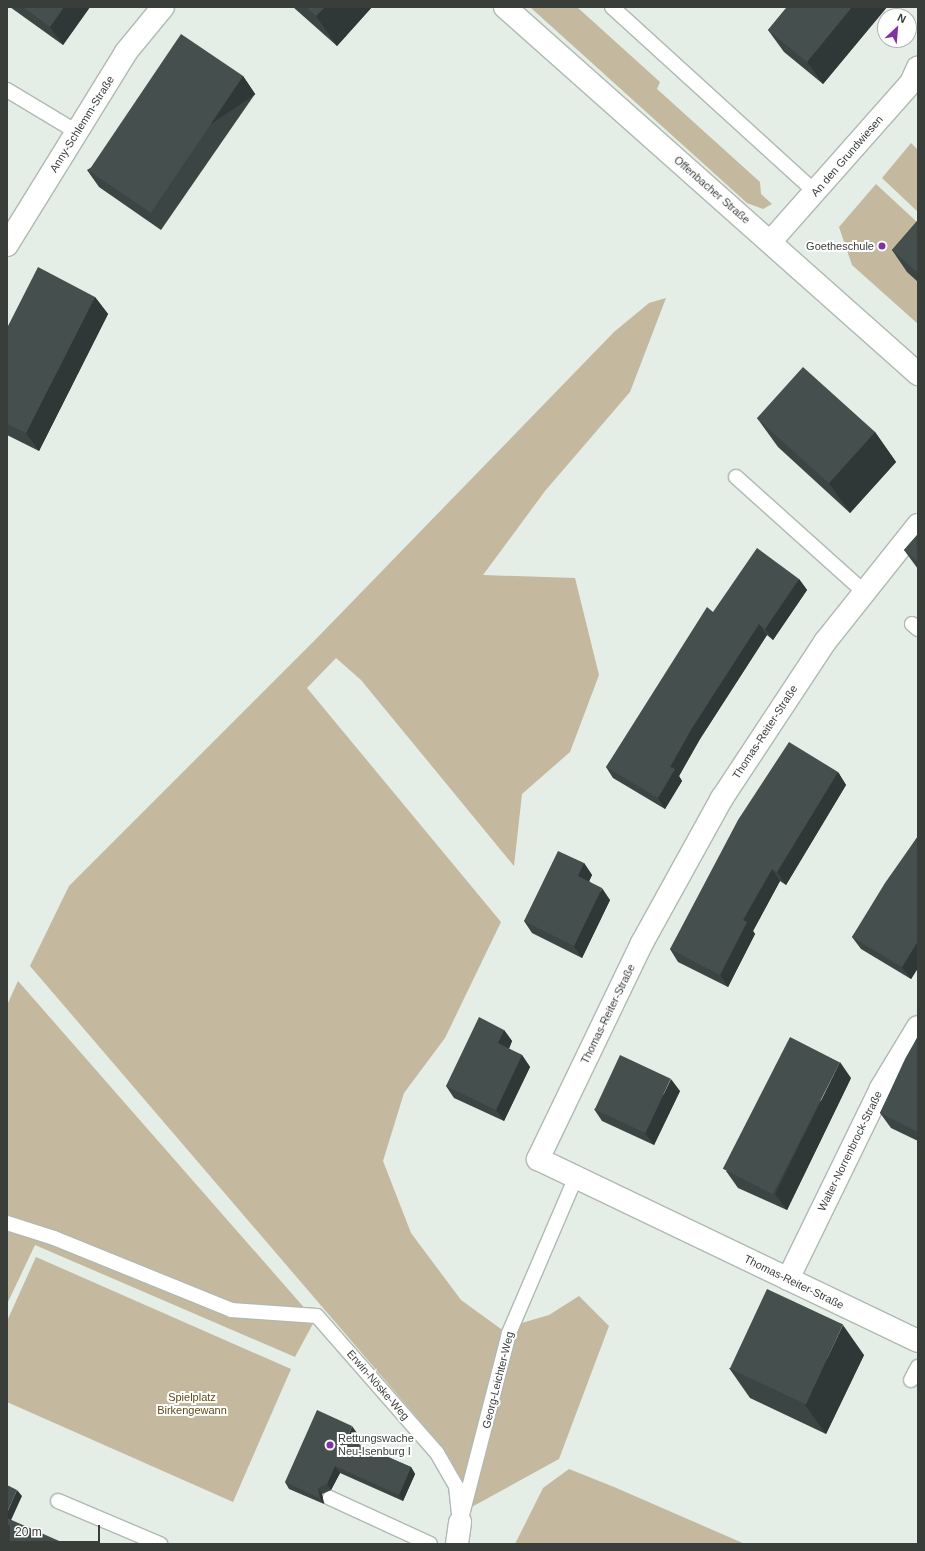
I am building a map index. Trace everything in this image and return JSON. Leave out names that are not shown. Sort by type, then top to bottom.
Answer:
[{"type":"street","name":"Anny-Schlemm-Straße","points":[[7,245],[126,52],[163,7]]},
{"type":"street","name":"Offenbacher Straße","points":[[506,7],[771,241],[918,374]]},
{"type":"street","name":"An den Grundwiesen","points":[[771,241],[910,83],[918,66]]},
{"type":"street","name":"Thomas-Reiter-Straße","points":[[918,525],[820,649],[722,798],[642,943],[538,1159],[918,1341]]},
{"type":"street","name":"Walter-Norrenbrock-Straße","points":[[788,1279],[881,1088],[918,1027]]},
{"type":"street","points":[[457,1544],[460,1522]]},
{"type":"lane","points":[[612,7],[815,192]]},
{"type":"lane","points":[[7,90],[77,132]]},
{"type":"lane","points":[[736,477],[864,592]]},
{"type":"lane","name":"Georg-Leichter-Weg","points":[[460,1522],[509,1333],[576,1177]]},
{"type":"lane","name":"Erwin-Nöske-Weg","points":[[7,1223],[54,1238],[231,1310],[317,1316],[437,1452],[456,1486],[460,1522]]},
{"type":"lane","points":[[911,1380],[918,1367]]},
{"type":"lane","points":[[330,1498],[430,1544]]},
{"type":"lane","points":[[58,1501],[160,1544]]},
{"type":"green space","points":[[530,7],[577,7],[660,82],[657,89],[760,182],[761,194],[772,204],[763,209],[747,203]]},
{"type":"green space","points":[[911,143],[918,150],[918,212],[882,178]]},
{"type":"green space","name":"Goetheschule","points":[[876,184],[918,223],[918,324],[852,265],[839,227]]},
{"type":"green space","points":[[666,298],[630,392],[545,491],[483,575],[575,578],[599,675],[570,752],[522,794],[514,866],[361,680],[336,658],[307,688],[501,922],[445,1038],[404,1093],[383,1161],[411,1233],[461,1300],[501,1329],[549,1315],[579,1296],[609,1326],[559,1459],[468,1509],[463,1482],[444,1449],[30,966],[69,886],[317,638],[614,332],[649,303]]},
{"type":"green space","points":[[18,981],[315,1320],[295,1357],[35,1245],[7,1304],[7,1005]]},
{"type":"green space","name":"Spielplatz Birkengewann","points":[[36,1257],[291,1369],[233,1502],[7,1402],[7,1321]]},
{"type":"green space","points":[[569,1469],[745,1544],[515,1544],[543,1488]]},
{"type":"building","points":[[23,7],[64,7],[50,27]]},
{"type":"building","points":[[306,7],[325,7],[316,16]]},
{"type":"building","points":[[787,7],[852,7],[807,62],[768,30]]},
{"type":"building","points":[[181,34],[243,76],[151,213],[89,171]]},
{"type":"building","points":[[918,220],[918,273],[892,250]]},
{"type":"building","points":[[38,267],[95,297],[26,433],[7,424],[7,328]]},
{"type":"building","points":[[803,367],[875,432],[829,483],[757,418]]},
{"type":"building","points":[[918,534],[918,562],[904,550]]},
{"type":"building","points":[[757,548],[799,579],[765,629],[759,624],[692,728],[670,767],[675,769],[658,798],[606,767],[707,607],[713,612]]},
{"type":"building","points":[[789,742],[838,772],[777,872],[772,869],[743,920],[747,922],[720,975],[670,949],[738,820]]},
{"type":"building","points":[[918,836],[918,941],[902,967],[852,937],[885,883]]},
{"type":"building","points":[[558,851],[584,863],[578,876],[602,888],[574,946],[524,921]]},
{"type":"building","points":[[479,1017],[504,1030],[498,1043],[522,1055],[496,1110],[446,1086]]},
{"type":"building","points":[[918,1036],[918,1132],[880,1113],[905,1059]]},
{"type":"building","points":[[790,1037],[840,1062],[773,1194],[723,1169]]},
{"type":"building","points":[[620,1055],[671,1079],[645,1133],[595,1109]]},
{"type":"building","points":[[767,1289],[843,1324],[806,1404],[730,1369]]},
{"type":"building","points":[[317,1410],[352,1426],[347,1439],[411,1467],[399,1495],[335,1466],[327,1484],[318,1488],[320,1498],[285,1482]]},
{"type":"building","points":[[7,1485],[17,1490],[7,1513]]},
{"type":"building","points":[[7,1518],[66,1544],[7,1544]]},
{"type":"place","name":"Goetheschule","points":[[882,246]]},
{"type":"place","name":"Rettungswache Neu-Isenburg I","points":[[330,1445]]}]
